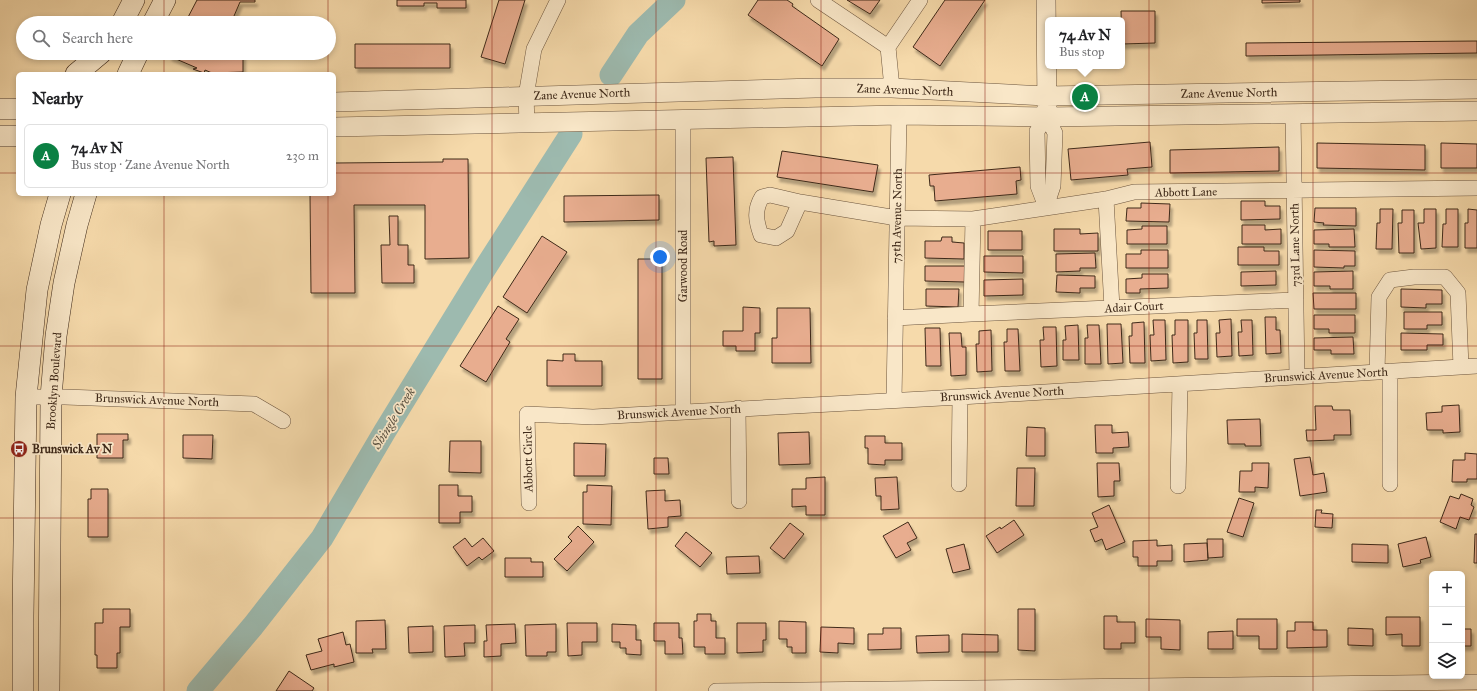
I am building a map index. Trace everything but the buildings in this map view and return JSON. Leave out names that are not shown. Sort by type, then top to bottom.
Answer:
[{"type":"main road","points":[[126,16],[134,0]]},
{"type":"main road","points":[[157,16],[165,0]]},
{"type":"main road","points":[[78,72],[93,60]]},
{"type":"main road","points":[[101,72],[105,60]]},
{"type":"main road","points":[[129,72],[135,60]]},
{"type":"main road","points":[[138,72],[139,60]]},
{"type":"main road","name":"Brooklyn Boulevard","points":[[49,691],[51,397],[56,336],[64,283],[77,225],[85,196]]},
{"type":"main road","name":"Brooklyn Boulevard","points":[[23,691],[22,616],[26,397],[37,290],[57,199]]},
{"type":"street","points":[[527,123],[526,96],[534,49],[558,0]]},
{"type":"street","points":[[818,0],[888,47]]},
{"type":"street","points":[[892,88],[888,47],[920,0]]},
{"type":"street","points":[[1046,0],[1046,17]]},
{"type":"street","points":[[1046,69],[1047,116],[1055,133],[1053,186],[1046,207]]},
{"type":"street","name":"Zane Avenue North","points":[[336,102],[815,88],[892,88],[1046,96],[1477,89]]},
{"type":"street","name":"Zane Avenue North","points":[[336,127],[899,115],[1047,116],[1477,112]]},
{"type":"street","name":"73rd Lane North","points":[[1293,113],[1297,377]]},
{"type":"street","name":"75th Avenue North","points":[[894,400],[899,115]]},
{"type":"street","name":"Garwood Road","points":[[683,119],[683,412]]},
{"type":"street","name":"Abbott Lane","points":[[800,202],[897,218],[973,219],[1106,199],[1134,192],[1477,188]]},
{"type":"street","points":[[1106,199],[1112,308]]},
{"type":"street","points":[[895,318],[971,314],[973,219]]},
{"type":"street","points":[[1390,484],[1379,297],[1390,280],[1414,277],[1445,277],[1458,293],[1461,367]]},
{"type":"street","name":"Adair Court","points":[[971,314],[1296,300]]},
{"type":"street","name":"Brunswick Avenue North","points":[[528,414],[594,417],[1477,366]]},
{"type":"street","points":[[1178,486],[1180,384]]},
{"type":"street","name":"Brunswick Avenue North","points":[[26,397],[254,404],[283,421]]},
{"type":"street","points":[[959,484],[960,397]]},
{"type":"street","points":[[738,408],[739,501]]},
{"type":"street","name":"Abbott Circle","points":[[528,414],[529,503]]},
{"type":"street","points":[[716,691],[1074,689],[1477,682]]},
{"type":"waterway","name":"Shingle Creek","points":[[611,75],[638,34],[674,0]]},
{"type":"waterway","name":"Shingle Creek","points":[[198,691],[253,626],[322,538],[385,431],[482,273],[571,134]]},
{"type":"place","name":"74 Av N","points":[[1085,97]]},
{"type":"place","name":"Brunswick Av N","points":[[19,449]]}]
